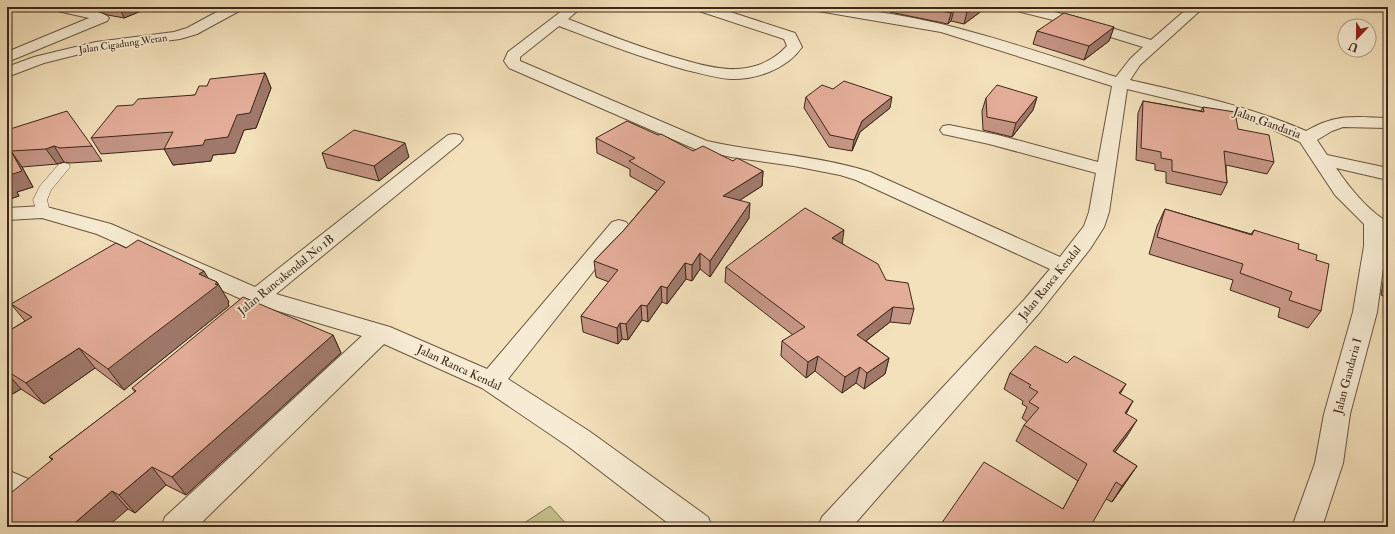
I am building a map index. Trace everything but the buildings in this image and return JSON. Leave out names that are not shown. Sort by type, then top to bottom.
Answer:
[{"type":"street","points":[[7,57],[102,18],[100,16],[58,7]]},
{"type":"street","points":[[91,14],[108,7]]},
{"type":"street","name":"Jalan Cigadung Wetan","points":[[7,72],[39,60],[96,46],[175,36],[192,31],[236,7]]},
{"type":"street","points":[[576,7],[560,21],[513,55],[512,61],[514,65],[701,145],[730,152],[794,160],[844,170],[863,176],[1064,267]]},
{"type":"street","points":[[560,21],[658,58],[708,71],[731,74],[759,71],[787,57],[795,47],[790,36],[701,7]]},
{"type":"street","name":"Jalan Gandaria","points":[[818,7],[943,28],[1120,83],[1228,108],[1271,122],[1307,138],[1342,191],[1381,227]]},
{"type":"street","points":[[1018,7],[1070,20],[1153,45]]},
{"type":"street","name":"Jalan Ranca Kendal","points":[[833,527],[1032,306],[1094,227],[1099,212],[1120,83],[1135,62],[1197,7]]},
{"type":"street","points":[[1307,138],[1326,127],[1342,122],[1388,123]]},
{"type":"street","points":[[949,130],[992,139],[1105,170]]},
{"type":"street","name":"Jalan Rancakendal No 1B","points":[[233,317],[454,139]]},
{"type":"street","points":[[1321,159],[1388,174]]},
{"type":"street","name":"Jalan Ranca Kendal","points":[[7,214],[43,212],[104,229],[257,297],[381,333],[491,381],[579,439],[696,527]]},
{"type":"street","points":[[491,381],[507,364],[618,226]]},
{"type":"street","name":"Jalan Gandaria I","points":[[1307,527],[1329,463],[1337,414],[1365,312],[1375,246],[1381,227]]},
{"type":"street","points":[[176,527],[381,333]]},
{"type":"lane","points":[[43,212],[40,200],[45,189],[64,167]]},
{"type":"shaded area","points":[[550,506],[569,527],[518,527]]}]
